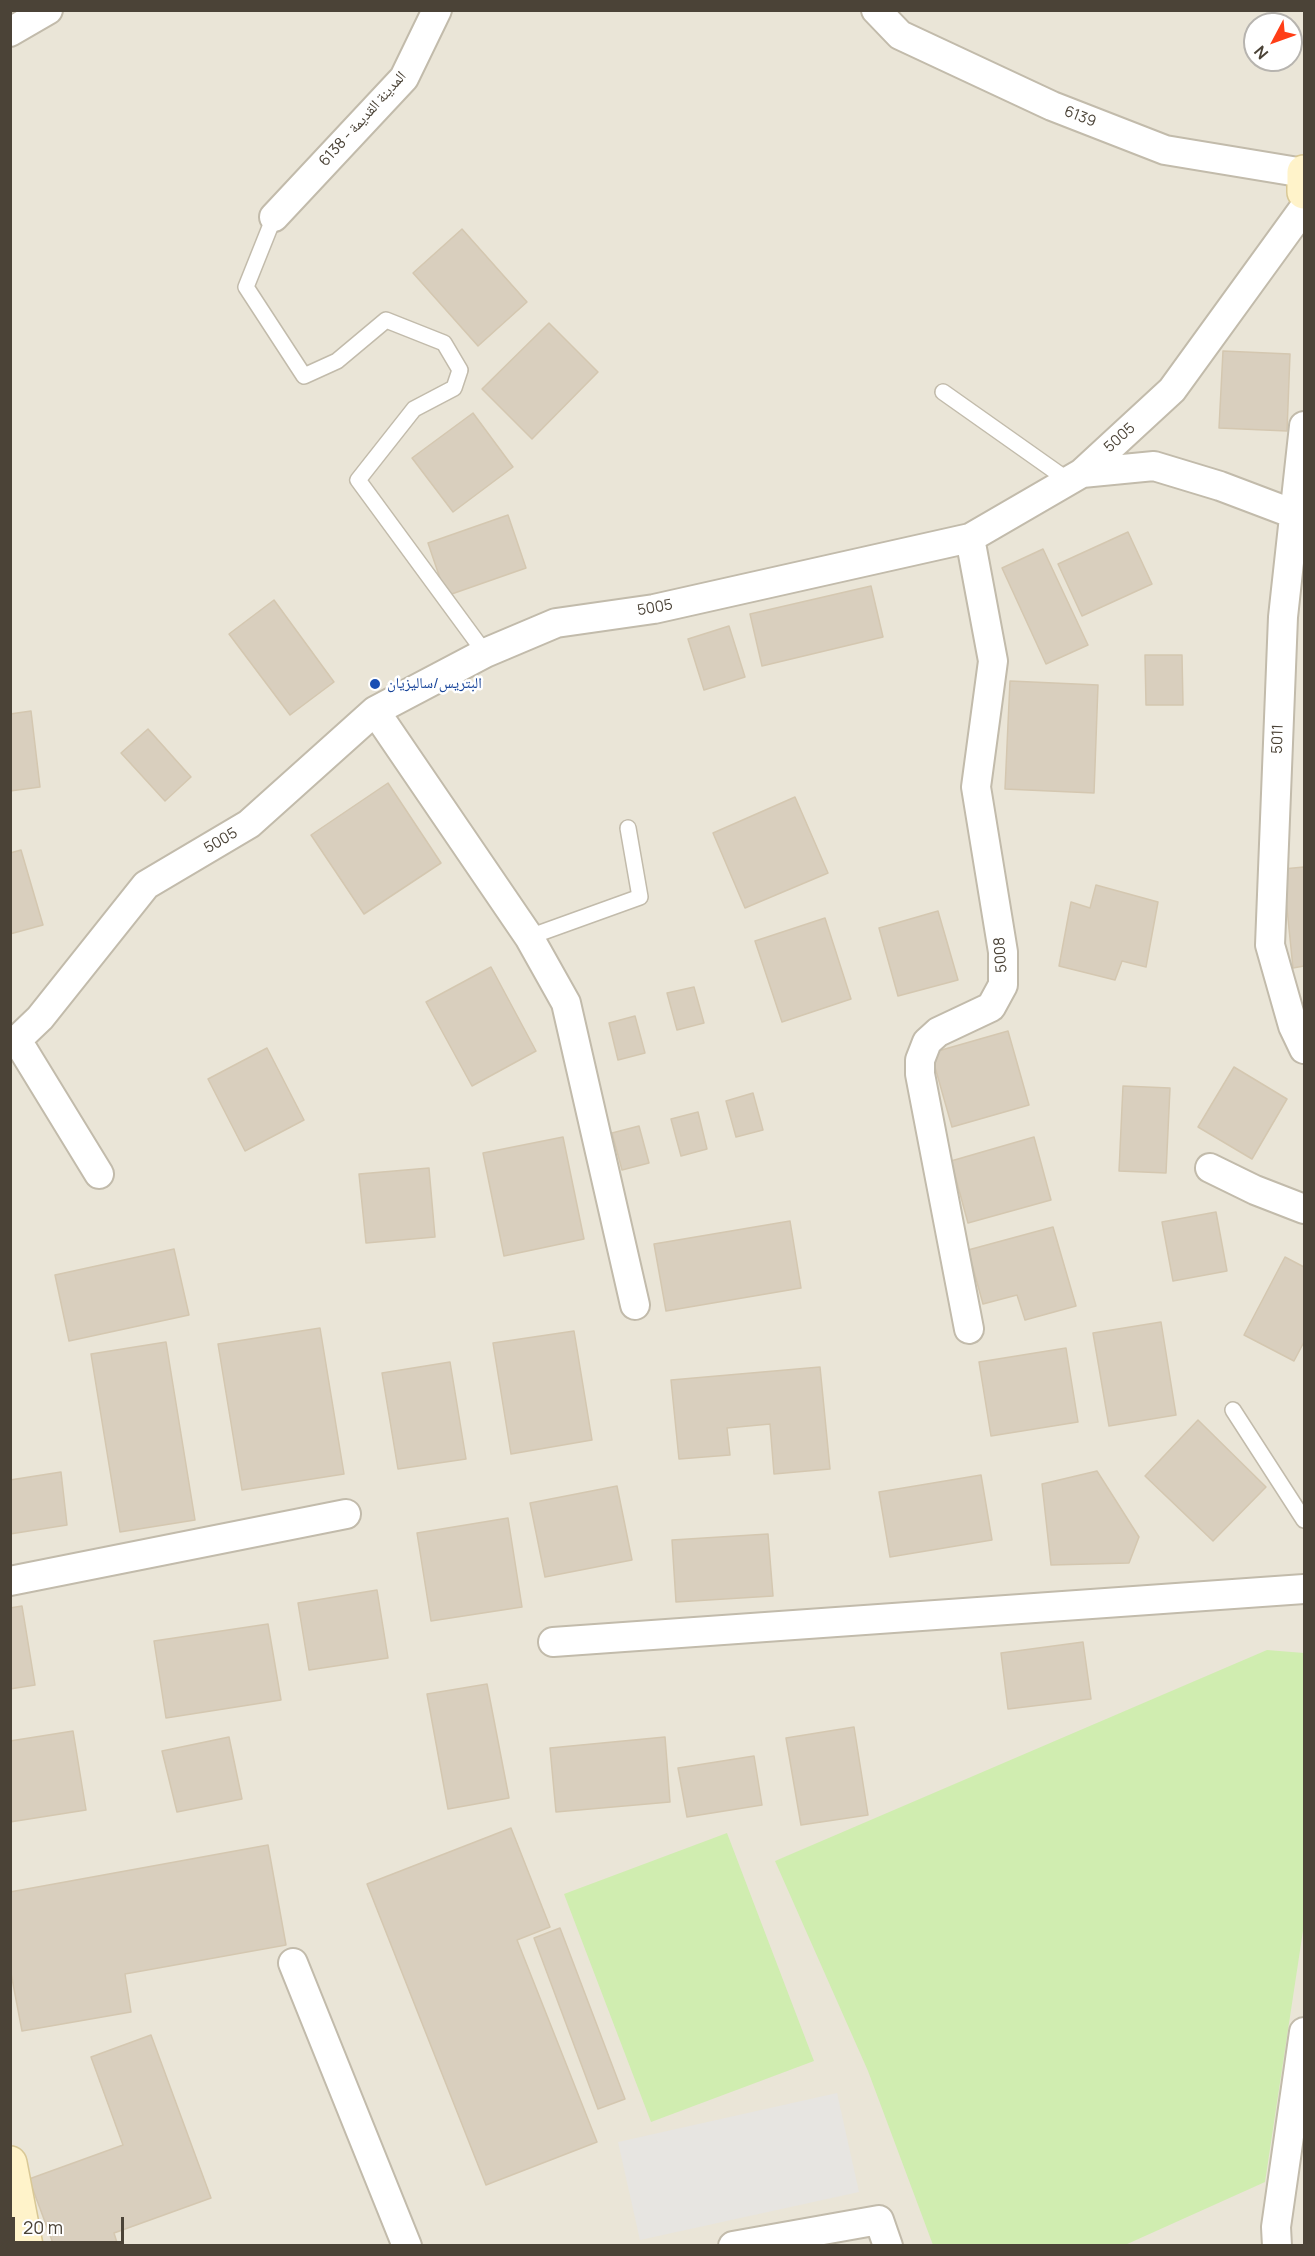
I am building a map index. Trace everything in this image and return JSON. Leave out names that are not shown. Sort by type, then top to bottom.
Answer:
[{"type":"street","points":[[10,32],[48,10]]},
{"type":"street","name":"المدينة القديمة - 6138","points":[[274,217],[404,78],[437,10]]},
{"type":"street","name":"6139","points":[[876,10],[900,36],[1052,106],[1165,150],[1304,173]]},
{"type":"street","points":[[1304,173],[1305,192]]},
{"type":"street","name":"5005","points":[[14,1040],[40,1018],[146,885],[249,824],[375,711],[485,653],[556,623],[654,609],[970,538],[1075,477],[1172,390],[1305,208]]},
{"type":"street","name":"5011","points":[[1305,426],[1283,617],[1270,945],[1293,1026],[1305,1049]]},
{"type":"street","points":[[1075,477],[1154,466],[1220,486],[1294,514]]},
{"type":"street","name":"5008","points":[[969,1329],[920,1074],[921,1060],[927,1042],[938,1032],[991,1007],[1003,985],[1003,952],[976,787],[993,662],[970,538]]},
{"type":"street","points":[[375,711],[530,937],[566,1003],[635,1305]]},
{"type":"street","points":[[14,1040],[99,1174]]},
{"type":"street","points":[[1210,1168],[1255,1190],[1305,1209]]},
{"type":"street","points":[[10,1581],[346,1514]]},
{"type":"street","points":[[553,1642],[1305,1589]]},
{"type":"street","points":[[293,1963],[407,2246]]},
{"type":"street","points":[[1277,2246],[1276,2227],[1305,2032]]},
{"type":"street","points":[[10,2163],[19,2226]]},
{"type":"street","points":[[733,2246],[879,2220],[888,2246]]},
{"type":"lane","points":[[274,217],[246,287],[304,376],[337,361],[386,320],[444,343],[460,370],[454,388],[414,409],[358,480],[485,653]]},
{"type":"lane","points":[[943,392],[1075,477]]},
{"type":"lane","points":[[530,937],[639,897],[628,828]]},
{"type":"lane","points":[[1233,1410],[1305,1520]]},
{"type":"shaded area","points":[[11,11],[1304,11],[1304,2245],[11,2245]]},
{"type":"shaded area","points":[[837,2093],[859,2192],[640,2240],[618,2142]]},
{"type":"green space","points":[[1267,1650],[1304,1653],[1304,1924],[1265,2182],[1125,2245],[933,2245],[868,2071],[775,1861]]},
{"type":"green space","points":[[727,1833],[814,2061],[651,2122],[564,1894]]},
{"type":"building","points":[[462,229],[527,302],[478,346],[413,273]]},
{"type":"building","points":[[549,323],[598,372],[532,439],[482,389]]},
{"type":"building","points":[[1223,351],[1290,354],[1287,431],[1219,428]]},
{"type":"building","points":[[473,413],[513,467],[453,512],[412,458]]},
{"type":"building","points":[[508,515],[526,568],[446,596],[428,543]]},
{"type":"building","points":[[1128,532],[1152,584],[1082,616],[1058,564]]},
{"type":"building","points":[[1043,549],[1088,645],[1046,664],[1002,568]]},
{"type":"building","points":[[871,586],[883,637],[762,666],[750,614]]},
{"type":"building","points":[[274,600],[334,682],[290,715],[229,634]]},
{"type":"building","points":[[729,626],[745,677],[704,690],[688,639]]},
{"type":"building","points":[[1145,655],[1182,655],[1183,705],[1146,705]]},
{"type":"building","points":[[1010,681],[1098,685],[1094,793],[1005,789]]},
{"type":"building","points":[[31,711],[40,787],[10,791],[10,714]]},
{"type":"building","points":[[148,729],[191,777],[165,801],[121,753]]},
{"type":"building","points":[[388,783],[441,863],[364,914],[311,835]]},
{"type":"building","points":[[795,797],[828,873],[745,908],[713,833]]},
{"type":"building","points":[[21,850],[43,925],[10,934],[10,853]]},
{"type":"building","points":[[1304,867],[1304,966],[1293,968],[1283,869]]},
{"type":"building","points":[[1096,885],[1158,902],[1146,967],[1122,961],[1115,980],[1059,966],[1071,902],[1090,908]]},
{"type":"building","points":[[938,911],[958,980],[898,996],[879,928]]},
{"type":"building","points":[[825,918],[851,999],[782,1022],[755,941]]},
{"type":"building","points":[[491,967],[536,1051],[472,1086],[426,1002]]},
{"type":"building","points":[[694,987],[704,1023],[677,1030],[667,993]]},
{"type":"building","points":[[635,1016],[645,1053],[618,1060],[609,1023]]},
{"type":"building","points":[[1008,1031],[1029,1105],[952,1127],[931,1053]]},
{"type":"building","points":[[267,1048],[304,1120],[245,1151],[208,1079]]},
{"type":"building","points":[[1234,1067],[1287,1099],[1252,1159],[1198,1127]]},
{"type":"building","points":[[1123,1086],[1170,1088],[1166,1173],[1119,1171]]},
{"type":"building","points":[[753,1093],[763,1130],[736,1137],[726,1101]]},
{"type":"building","points":[[698,1112],[707,1149],[681,1156],[671,1119]]},
{"type":"building","points":[[639,1126],[649,1163],[622,1170],[612,1133]]},
{"type":"building","points":[[563,1137],[584,1239],[504,1256],[483,1153]]},
{"type":"building","points":[[1034,1137],[1051,1200],[968,1223],[951,1161]]},
{"type":"building","points":[[429,1168],[435,1237],[366,1243],[359,1174]]},
{"type":"building","points":[[1216,1212],[1227,1271],[1173,1281],[1162,1222]]},
{"type":"building","points":[[790,1221],[801,1288],[666,1311],[654,1244]]},
{"type":"building","points":[[1053,1227],[1076,1306],[1025,1320],[1017,1295],[983,1304],[968,1250]]},
{"type":"building","points":[[174,1249],[189,1315],[69,1341],[55,1275]]},
{"type":"building","points":[[1285,1257],[1304,1267],[1304,1342],[1294,1361],[1244,1335]]},
{"type":"building","points":[[1161,1322],[1176,1415],[1109,1426],[1093,1333]]},
{"type":"building","points":[[320,1328],[344,1474],[242,1490],[218,1344]]},
{"type":"building","points":[[574,1331],[592,1440],[511,1454],[493,1343]]},
{"type":"building","points":[[166,1342],[195,1520],[120,1532],[91,1354]]},
{"type":"building","points":[[1066,1348],[1078,1422],[991,1436],[979,1362]]},
{"type":"building","points":[[450,1362],[466,1459],[398,1469],[382,1373]]},
{"type":"building","points":[[820,1367],[830,1469],[774,1474],[770,1424],[727,1428],[730,1455],[679,1459],[671,1380]]},
{"type":"building","points":[[1198,1420],[1266,1487],[1213,1541],[1145,1476]]},
{"type":"building","points":[[1097,1471],[1139,1537],[1129,1563],[1051,1565],[1042,1484]]},
{"type":"building","points":[[61,1472],[67,1525],[10,1534],[10,1480]]},
{"type":"building","points":[[981,1475],[992,1540],[890,1557],[879,1492]]},
{"type":"building","points":[[617,1486],[632,1560],[545,1577],[530,1503]]},
{"type":"building","points":[[508,1518],[522,1607],[431,1621],[417,1533]]},
{"type":"building","points":[[768,1534],[773,1596],[676,1602],[672,1540]]},
{"type":"building","points":[[377,1590],[388,1658],[309,1670],[298,1603]]},
{"type":"building","points":[[22,1606],[35,1685],[10,1689],[10,1608]]},
{"type":"building","points":[[268,1624],[281,1700],[166,1718],[154,1641]]},
{"type":"building","points":[[1083,1642],[1091,1699],[1008,1709],[1001,1653]]},
{"type":"building","points":[[487,1684],[509,1798],[448,1809],[427,1694]]},
{"type":"building","points":[[854,1727],[868,1815],[801,1825],[786,1738]]},
{"type":"building","points":[[73,1731],[86,1810],[10,1822],[10,1741]]},
{"type":"building","points":[[229,1737],[242,1799],[177,1812],[162,1751]]},
{"type":"building","points":[[665,1737],[670,1802],[556,1812],[550,1748]]},
{"type":"building","points":[[754,1756],[762,1805],[687,1817],[678,1768]]},
{"type":"building","points":[[511,1828],[550,1927],[517,1940],[597,2142],[486,2185],[367,1884]]},
{"type":"building","points":[[268,1845],[286,1945],[125,1974],[131,2012],[22,2031],[10,1968],[10,1892]]},
{"type":"building","points":[[560,1928],[625,2099],[598,2109],[534,1938]]},
{"type":"building","points":[[151,2035],[211,2198],[114,2233],[118,2246],[54,2246],[29,2179],[123,2145],[91,2057]]},
{"type":"place","name":"البتريس/ساليزيان","points":[[375,684]]}]
